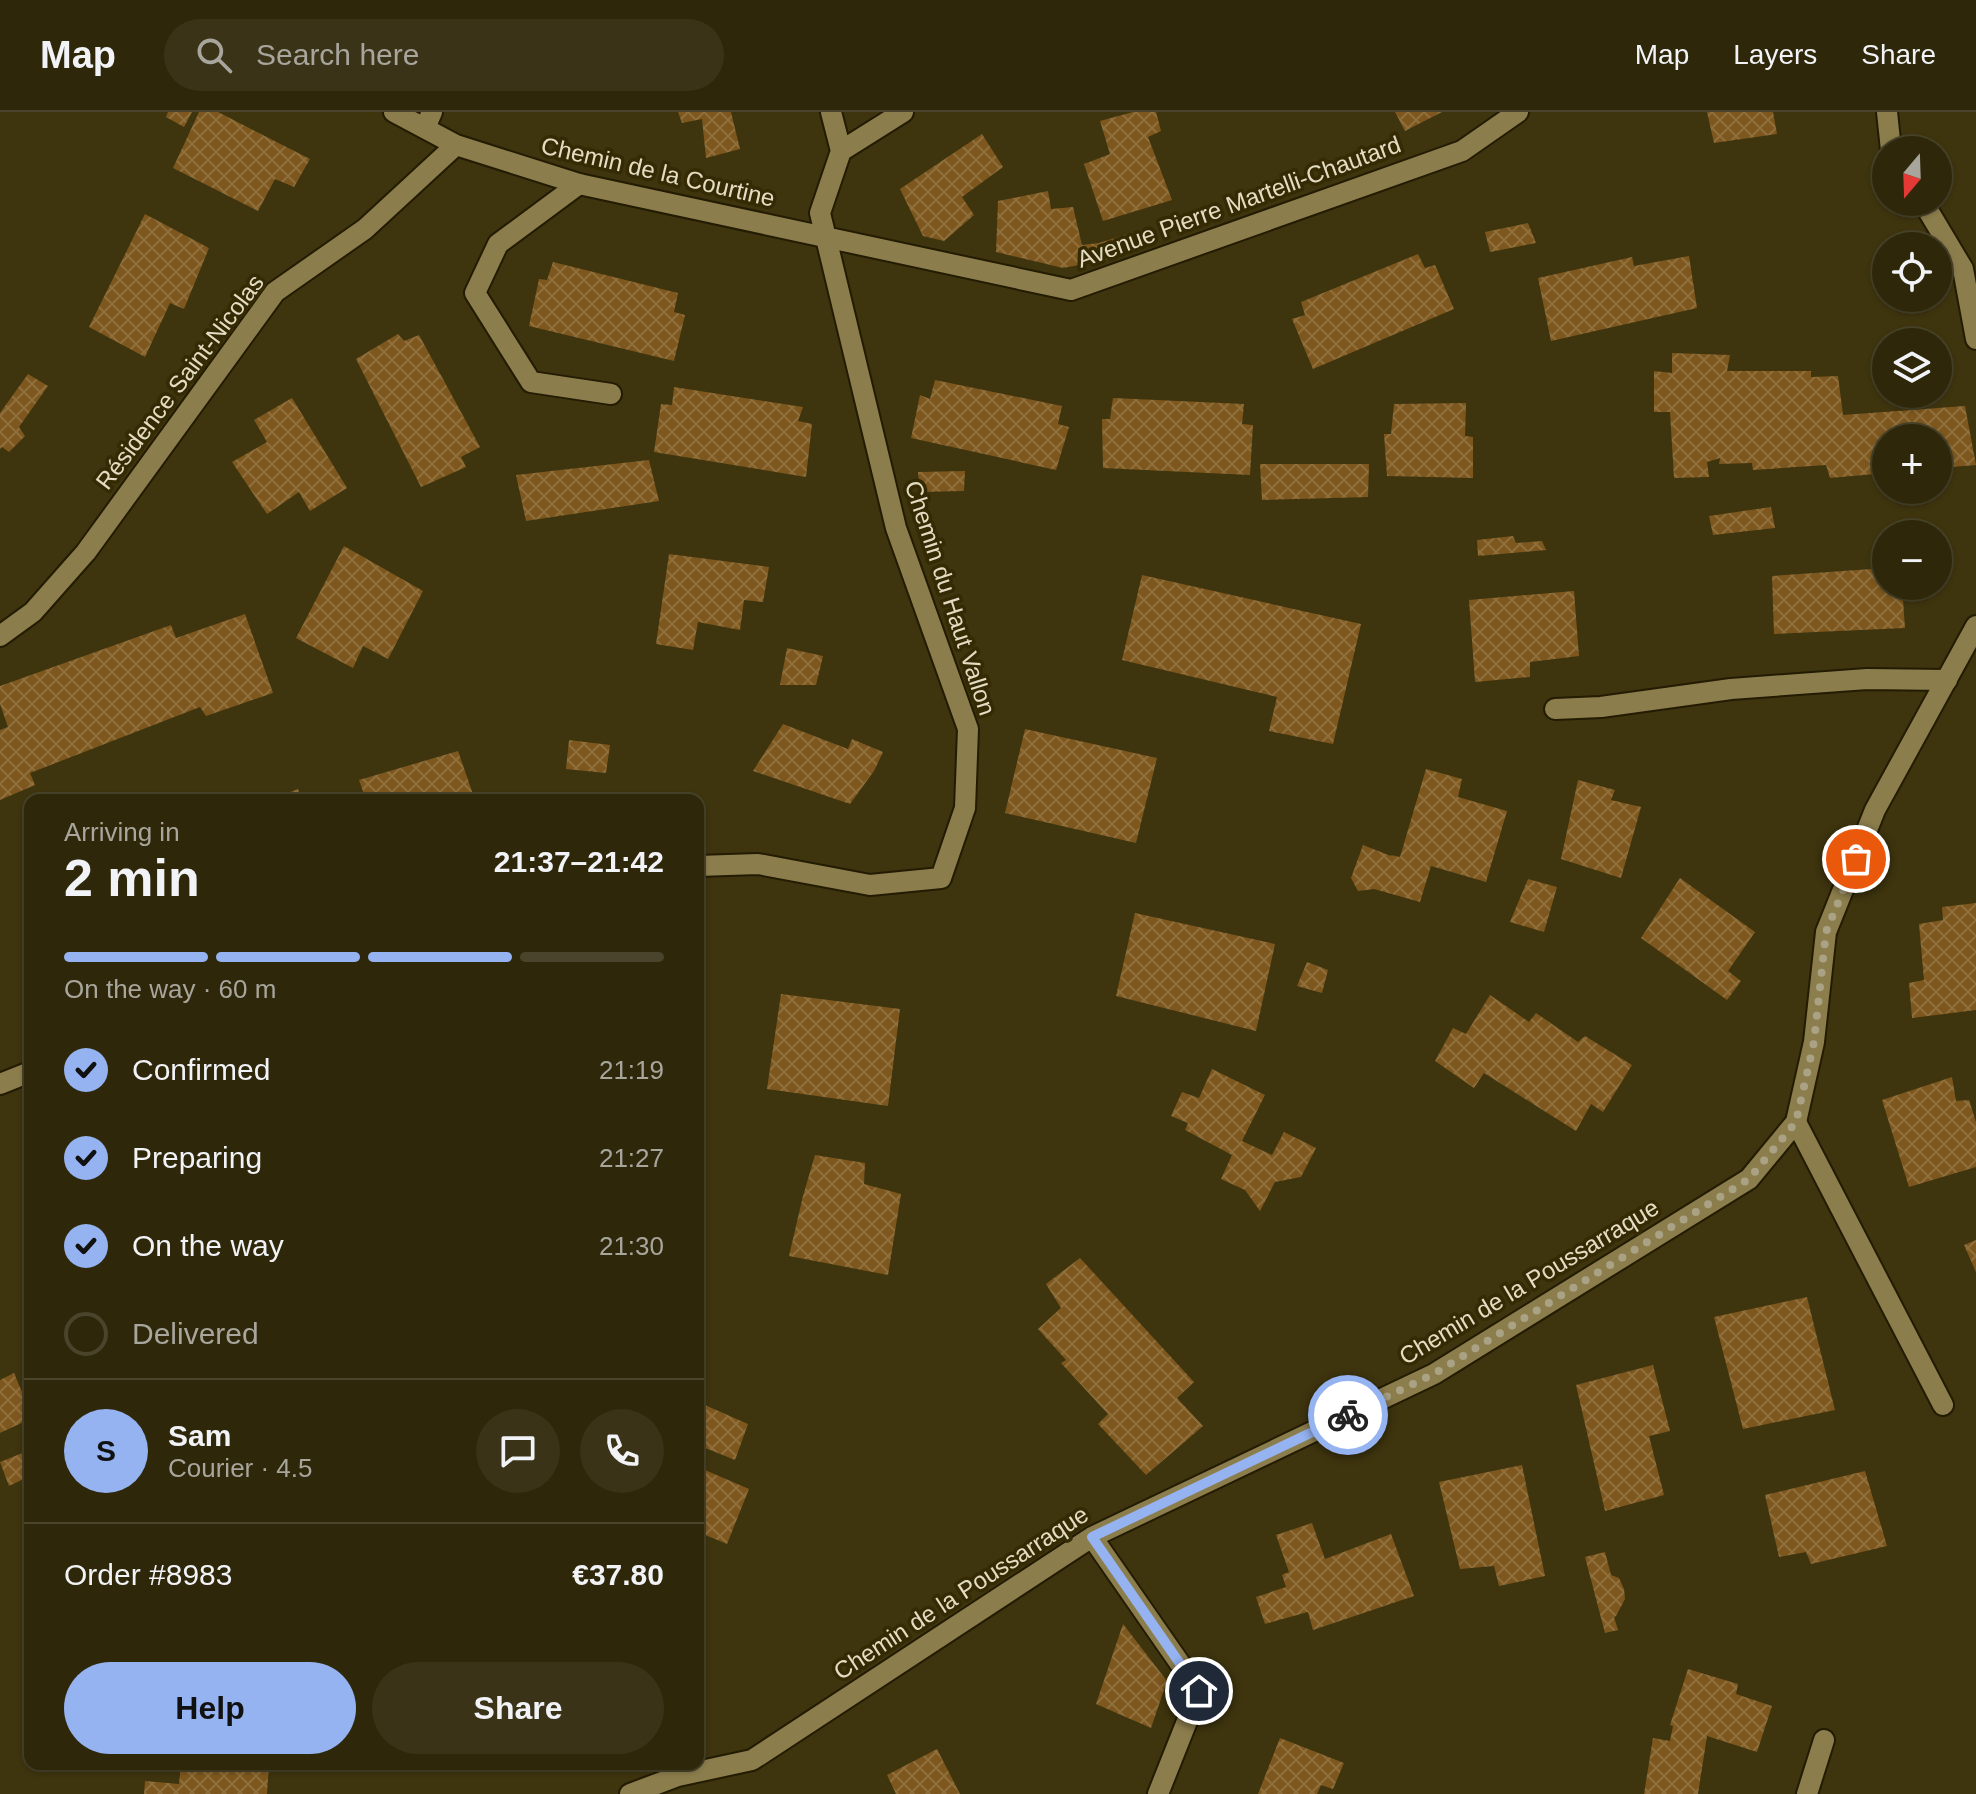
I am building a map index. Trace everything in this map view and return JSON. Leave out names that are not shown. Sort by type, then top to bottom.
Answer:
[{"type":"street","name":"Chemin de la Courtine","points":[[394,112],[428,120],[456,145],[579,184],[825,236]]},
{"type":"street","points":[[825,236],[820,213],[841,151],[831,112]]},
{"type":"street","points":[[841,151],[903,112]]},
{"type":"street","name":"Avenue Pierre Martelli-Chautard","points":[[825,236],[1071,290],[1462,151],[1518,112]]},
{"type":"street","points":[[1887,112],[1890,136]]},
{"type":"street","name":"Résidence Saint-Nicolas","points":[[0,636],[33,612],[86,552],[275,292],[365,229],[456,145]]},
{"type":"street","points":[[579,184],[498,244],[475,293],[531,382],[611,394]]},
{"type":"street","points":[[1931,216],[1963,269],[1976,339]]},
{"type":"street","name":"Chemin du Haut Vallon","points":[[704,866],[758,864],[870,885],[941,878],[965,808],[968,729],[896,528],[825,236]]},
{"type":"street","name":"Chemin de la Poussarraque","points":[[630,1794],[678,1776],[752,1760],[1092,1537],[1434,1374],[1749,1179],[1796,1122],[1814,1042],[1826,932],[1875,810],[1976,626]]},
{"type":"street","points":[[1555,709],[1601,707],[1731,689],[1867,679],[1947,680]]},
{"type":"street","points":[[0,1084],[24,1074]]},
{"type":"street","points":[[1796,1122],[1943,1405]]},
{"type":"street","points":[[1092,1537],[1199,1691],[1158,1794]]},
{"type":"street","points":[[1807,1794],[1824,1740]]},
{"type":"building","points":[[168,112],[192,112],[184,127],[166,117]]},
{"type":"building","points":[[199,112],[218,112],[310,159],[294,187],[275,179],[258,211],[173,168]]},
{"type":"building","points":[[678,112],[731,112],[740,149],[706,158],[702,119],[682,123]]},
{"type":"building","points":[[1133,112],[1156,112],[1161,131],[1148,137],[1172,200],[1103,221],[1084,164],[1110,154],[1100,121]]},
{"type":"building","points":[[1395,112],[1442,112],[1405,131]]},
{"type":"building","points":[[1707,112],[1773,112],[1777,134],[1714,143]]},
{"type":"building","points":[[982,134],[1003,167],[962,197],[974,215],[944,241],[923,236],[900,189]]},
{"type":"building","points":[[1048,191],[1051,209],[1073,207],[1082,245],[1151,227],[1153,243],[1105,260],[1063,268],[996,252],[998,201]]},
{"type":"building","points":[[145,214],[209,248],[184,309],[170,303],[145,357],[89,327]]},
{"type":"building","points":[[1528,223],[1536,243],[1490,252],[1485,232]]},
{"type":"building","points":[[1418,254],[1425,268],[1435,265],[1454,309],[1313,369],[1292,319],[1305,315],[1301,302]]},
{"type":"building","points":[[1689,256],[1697,308],[1551,341],[1538,278],[1632,257],[1634,266]]},
{"type":"building","points":[[553,262],[678,293],[674,312],[685,315],[674,361],[529,326],[539,279],[547,280]]},
{"type":"building","points":[[398,334],[404,341],[419,335],[480,447],[461,457],[466,467],[421,487],[356,359]]},
{"type":"building","points":[[1672,353],[1730,355],[1727,371],[1811,371],[1811,377],[1838,376],[1843,415],[1965,406],[1976,465],[1952,467],[1952,424],[1872,424],[1872,474],[1830,478],[1826,465],[1753,470],[1752,463],[1719,464],[1720,458],[1707,462],[1709,477],[1674,478],[1670,412],[1654,412],[1654,371],[1672,373]]},
{"type":"building","points":[[28,374],[48,386],[19,427],[25,436],[9,452],[2,447],[0,449],[0,413]]},
{"type":"building","points":[[935,380],[1062,406],[1058,424],[1069,427],[1056,470],[911,438],[920,395],[930,399]]},
{"type":"building","points":[[674,387],[803,407],[798,421],[812,424],[806,477],[654,452],[661,404],[672,405]]},
{"type":"building","points":[[292,398],[347,488],[310,511],[299,492],[267,514],[232,462],[267,442],[254,420]]},
{"type":"building","points":[[1113,398],[1244,404],[1242,424],[1253,425],[1250,475],[1103,468],[1102,419],[1110,419]]},
{"type":"building","points":[[1466,403],[1465,436],[1473,437],[1473,478],[1387,476],[1384,434],[1391,434],[1394,404]]},
{"type":"building","points":[[649,460],[659,501],[526,521],[516,475]]},
{"type":"building","points":[[1260,464],[1369,464],[1368,497],[1262,500]]},
{"type":"building","points":[[965,471],[964,491],[920,492],[918,472]]},
{"type":"building","points":[[1771,507],[1775,528],[1713,535],[1709,516]]},
{"type":"building","points":[[1513,536],[1516,543],[1542,541],[1546,550],[1478,556],[1477,540]]},
{"type":"building","points":[[344,546],[423,591],[388,659],[363,646],[353,668],[296,638]]},
{"type":"building","points":[[669,554],[769,567],[763,602],[744,600],[740,630],[698,622],[693,650],[656,644]]},
{"type":"building","points":[[1872,569],[1872,600],[1903,600],[1905,628],[1774,634],[1772,576]]},
{"type":"building","points":[[1142,575],[1361,624],[1333,744],[1269,731],[1277,697],[1122,660]]},
{"type":"building","points":[[1574,591],[1579,656],[1530,662],[1530,677],[1475,682],[1469,600]]},
{"type":"building","points":[[245,614],[273,693],[206,716],[200,707],[30,773],[35,785],[0,800],[0,730],[8,727],[0,704],[0,686],[171,625],[176,638]]},
{"type":"building","points":[[787,648],[823,656],[816,685],[780,685]]},
{"type":"building","points":[[783,724],[848,749],[852,739],[883,752],[874,771],[850,804],[753,771]]},
{"type":"building","points":[[1025,729],[1157,758],[1136,843],[1005,813]]},
{"type":"building","points":[[569,740],[610,745],[606,773],[566,769]]},
{"type":"building","points":[[458,751],[473,794],[364,794],[359,780]]},
{"type":"building","points":[[1426,769],[1462,779],[1458,797],[1507,811],[1486,882],[1431,866],[1420,902],[1374,889],[1358,891],[1351,878],[1363,845],[1400,857]]},
{"type":"building","points":[[1578,780],[1615,790],[1611,800],[1641,807],[1621,878],[1561,859]]},
{"type":"building","points":[[1680,878],[1755,932],[1728,971],[1741,981],[1727,1000],[1641,938]]},
{"type":"building","points":[[1528,879],[1557,887],[1544,932],[1510,922]]},
{"type":"building","points":[[1976,903],[1976,1010],[1912,1018],[1909,983],[1924,980],[1919,924],[1943,920],[1942,907]]},
{"type":"building","points":[[1135,913],[1275,944],[1256,1031],[1116,996]]},
{"type":"building","points":[[1307,962],[1328,970],[1322,993],[1297,986]]},
{"type":"building","points":[[781,994],[900,1009],[888,1106],[767,1089]]},
{"type":"building","points":[[1490,995],[1529,1022],[1536,1013],[1578,1042],[1585,1036],[1632,1065],[1603,1112],[1591,1104],[1576,1131],[1484,1073],[1474,1088],[1435,1061],[1453,1028],[1466,1034]]},
{"type":"building","points":[[1212,1069],[1265,1095],[1242,1141],[1272,1155],[1284,1132],[1316,1148],[1301,1177],[1275,1182],[1260,1211],[1245,1190],[1221,1179],[1232,1155],[1185,1130],[1188,1123],[1171,1116],[1182,1092],[1199,1098]]},
{"type":"building","points":[[1952,1077],[1956,1101],[1969,1100],[1976,1122],[1976,1167],[1909,1187],[1882,1100]]},
{"type":"building","points":[[815,1155],[865,1163],[864,1184],[901,1194],[888,1275],[789,1256]]},
{"type":"building","points":[[1976,1240],[1976,1272],[1964,1245]]},
{"type":"building","points":[[1080,1258],[1194,1382],[1177,1398],[1203,1426],[1146,1475],[1098,1424],[1108,1414],[1061,1363],[1066,1360],[1038,1329],[1061,1308],[1046,1284]]},
{"type":"building","points":[[1807,1297],[1835,1410],[1743,1429],[1714,1317]]},
{"type":"building","points":[[1653,1365],[1670,1431],[1649,1436],[1664,1495],[1605,1511],[1576,1385]]},
{"type":"building","points":[[14,1373],[24,1397],[24,1422],[0,1433],[0,1380]]},
{"type":"building","points":[[704,1405],[748,1424],[735,1460],[704,1447]]},
{"type":"building","points":[[24,1452],[24,1479],[9,1486],[0,1462]]},
{"type":"building","points":[[1522,1465],[1545,1576],[1499,1586],[1494,1566],[1460,1569],[1439,1482]]},
{"type":"building","points":[[704,1470],[749,1489],[727,1544],[704,1534]]},
{"type":"building","points":[[1865,1471],[1887,1546],[1811,1564],[1806,1552],[1779,1557],[1765,1495]]},
{"type":"building","points":[[1312,1523],[1325,1559],[1391,1534],[1414,1596],[1313,1630],[1308,1612],[1265,1624],[1256,1597],[1286,1587],[1282,1575],[1289,1572],[1276,1535]]},
{"type":"building","points":[[1605,1552],[1611,1575],[1619,1578],[1625,1599],[1614,1617],[1618,1630],[1605,1633],[1585,1557]]},
{"type":"building","points":[[1123,1624],[1167,1681],[1151,1728],[1096,1704]]},
{"type":"building","points":[[1688,1669],[1738,1684],[1736,1694],[1772,1706],[1757,1752],[1707,1736],[1698,1794],[1644,1794],[1653,1738],[1670,1741],[1673,1726],[1670,1725]]},
{"type":"building","points":[[1280,1738],[1344,1763],[1333,1789],[1321,1785],[1317,1794],[1258,1794]]},
{"type":"building","points":[[937,1749],[960,1794],[896,1794],[887,1775]]},
{"type":"building","points":[[180,1770],[269,1770],[267,1794],[144,1794],[145,1781],[179,1784]]},
{"type":"way so far","points":[[1348,1415],[1434,1374],[1749,1179],[1796,1122],[1814,1042],[1826,932],[1856,859]]},
{"type":"route","points":[[1199,1691],[1092,1537],[1348,1415]]}]
